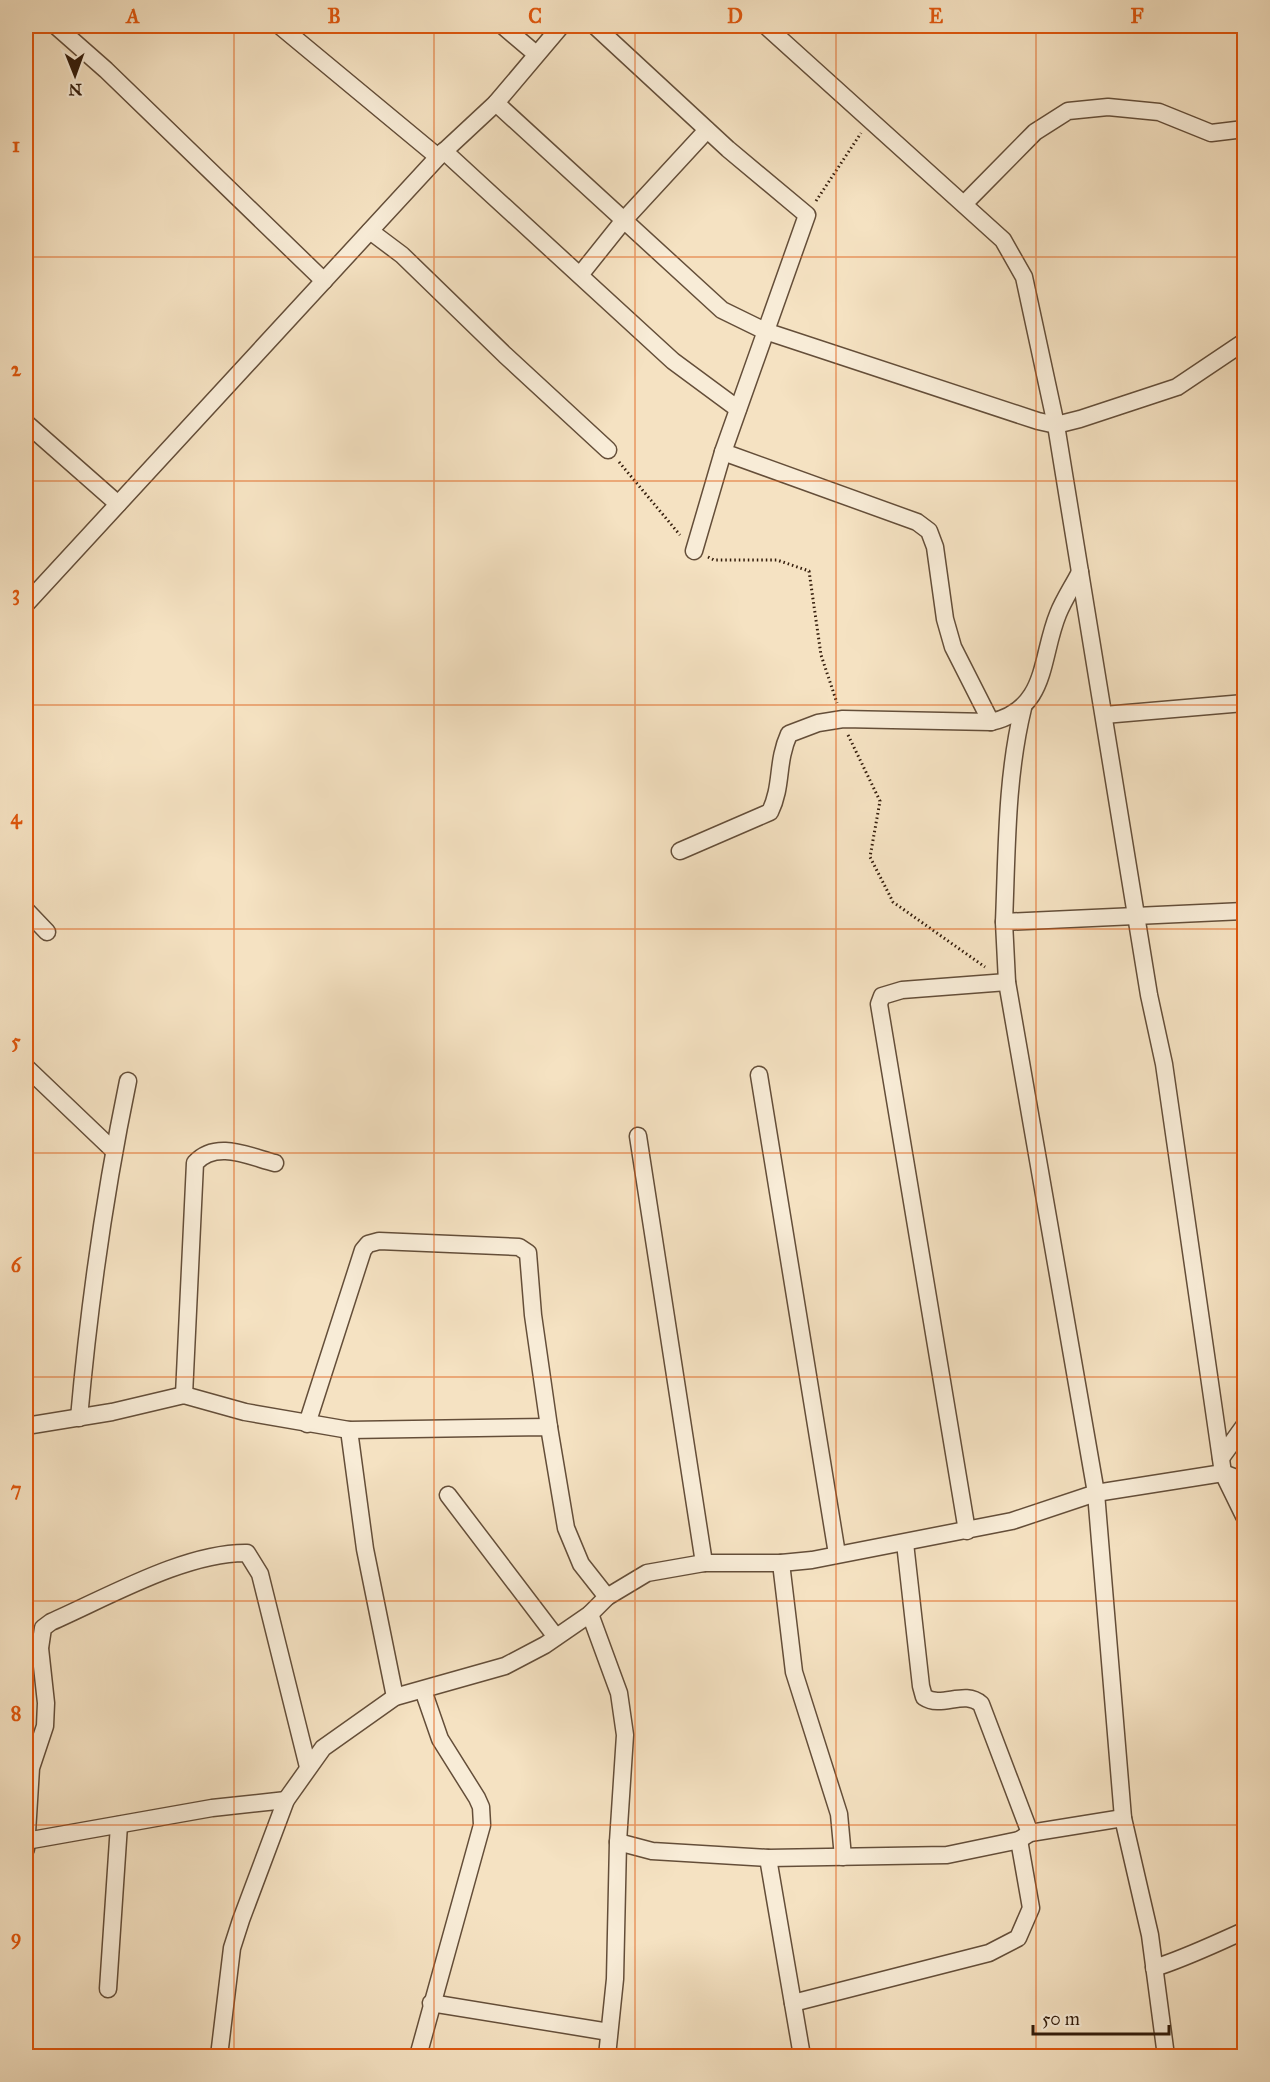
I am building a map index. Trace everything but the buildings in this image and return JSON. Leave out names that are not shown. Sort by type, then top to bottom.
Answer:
[{"type":"street","points":[[56,26],[106,70],[324,281]]},
{"type":"street","points":[[280,26],[441,154],[580,275],[673,361],[738,409]]},
{"type":"street","points":[[502,26],[536,54]]},
{"type":"street","points":[[26,604],[441,154],[496,103],[561,26]]},
{"type":"street","points":[[595,26],[707,130],[807,214],[723,452],[694,551]]},
{"type":"street","points":[[766,26],[1003,240],[1024,277],[1056,425],[1136,918],[1164,1064],[1222,1465],[1245,1516]]},
{"type":"street","points":[[496,103],[722,310],[765,331],[1056,425],[1177,387],[1245,342]]},
{"type":"street","points":[[964,204],[1035,132],[1068,111],[1108,107],[1160,112],[1210,133],[1245,129]]},
{"type":"street","points":[[580,275],[624,220],[707,130]]},
{"type":"street","points":[[370,231],[402,255],[505,355],[608,450]]},
{"type":"street","points":[[26,423],[118,504]]},
{"type":"street","points":[[723,452],[917,522],[929,531],[935,547],[945,619],[953,647],[991,722]]},
{"type":"street","points":[[1080,572],[1058,614],[1035,690],[1023,708],[1014,744],[1010,780],[1004,922],[1007,982],[1096,1493],[1123,1818],[1150,1935],[1166,2056]]},
{"type":"street","points":[[1104,716],[1245,703]]},
{"type":"street","points":[[680,851],[770,812],[779,782],[780,754],[789,734],[818,723],[843,719],[991,722],[1009,718],[1023,708]]},
{"type":"street","points":[[26,910],[47,932]]},
{"type":"street","points":[[1004,922],[1136,918],[1245,911]]},
{"type":"street","points":[[967,1531],[879,1004],[882,996],[902,990],[1007,982]]},
{"type":"street","points":[[26,1067],[113,1150]]},
{"type":"street","points":[[759,1075],[837,1554]]},
{"type":"street","points":[[80,1418],[86,1346],[113,1150],[128,1081]]},
{"type":"street","points":[[638,1136],[705,1563]]},
{"type":"street","points":[[184,1395],[195,1163],[204,1153],[220,1149],[275,1163]]},
{"type":"street","points":[[308,1424],[363,1250],[368,1244],[379,1241],[519,1247],[528,1253],[533,1315],[566,1528],[581,1564],[607,1597]]},
{"type":"street","points":[[26,1426],[80,1418],[184,1395],[245,1412],[349,1430],[549,1427]]},
{"type":"street","points":[[219,2056],[232,1948],[286,1800],[323,1748],[395,1697],[505,1666],[556,1637],[590,1614],[607,1597],[647,1574],[705,1563],[781,1563],[905,1543],[1012,1521],[1096,1493],[1222,1465],[1245,1426]]},
{"type":"street","points":[[349,1430],[365,1549],[395,1697]]},
{"type":"street","points":[[1222,1465],[1245,1481]]},
{"type":"street","points":[[448,1495],[556,1637]]},
{"type":"street","points":[[793,2003],[989,1953],[1018,1938],[1031,1908],[1024,1836],[981,1704],[975,1698],[936,1702],[924,1697],[905,1543]]},
{"type":"street","points":[[286,1800],[212,1808],[26,1844],[31,1768],[45,1726],[46,1703],[33,1646],[43,1628],[51,1622],[196,1559],[246,1553],[260,1574],[308,1767]]},
{"type":"street","points":[[781,1563],[794,1672],[839,1814],[843,1857]]},
{"type":"street","points":[[590,1614],[619,1693],[624,1715],[615,1979],[607,2056]]},
{"type":"street","points":[[418,2056],[482,1825],[481,1807],[440,1739],[423,1690]]},
{"type":"street","points":[[618,1842],[652,1851],[768,1858],[946,1855],[1024,1836],[1123,1818]]},
{"type":"street","points":[[108,1989],[119,1825]]},
{"type":"street","points":[[768,1858],[802,2056]]},
{"type":"street","points":[[1154,1968],[1198,1954],[1205,1947],[1245,1931]]},
{"type":"street","points":[[431,2003],[609,2032]]},
{"type":"path","points":[[807,214],[869,120]]}]
